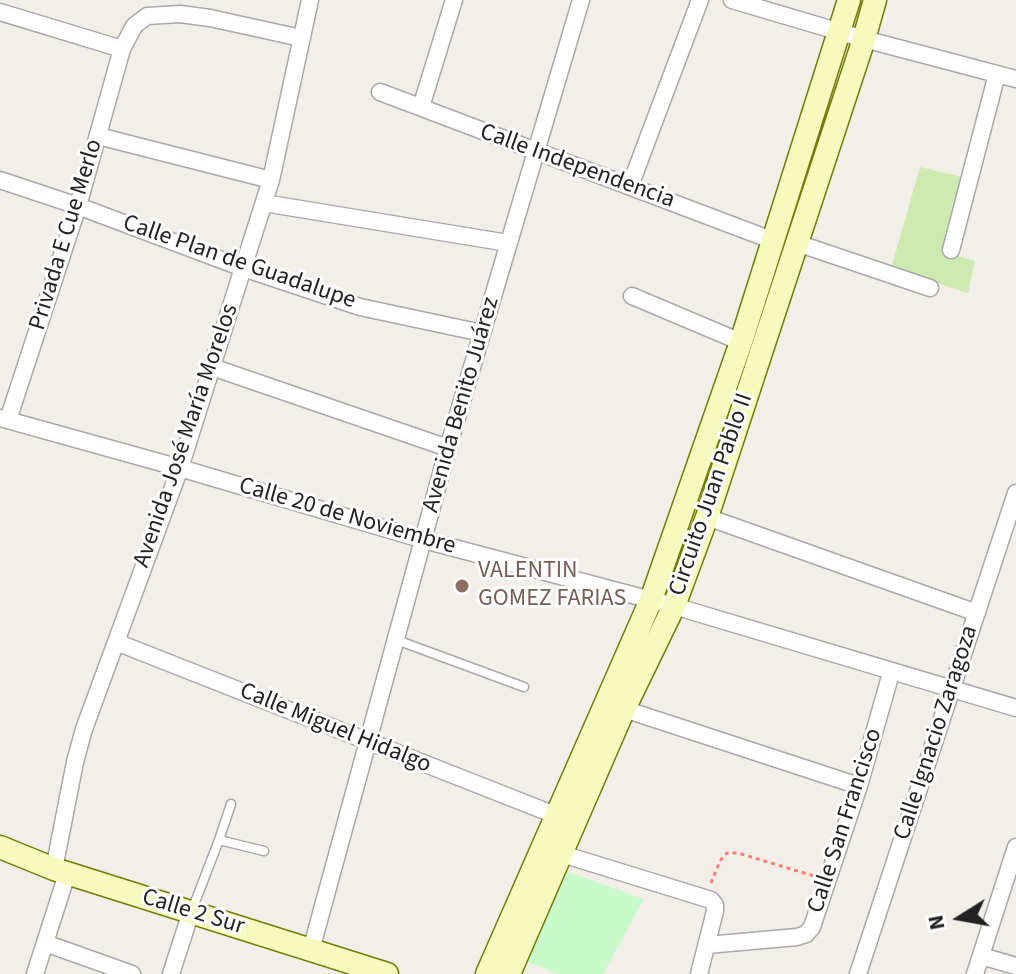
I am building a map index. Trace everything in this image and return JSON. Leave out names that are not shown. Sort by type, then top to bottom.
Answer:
[{"type":"main road","name":"Circuito Juan Pablo II","points":[[487,974],[651,600],[741,342],[849,0]]},
{"type":"main road","name":"Circuito Juan Pablo II","points":[[509,974],[624,709],[674,606],[707,517],[875,0]]},
{"type":"main road","name":"Calle 2 Sur","points":[[0,847],[60,871],[387,974]]},
{"type":"street","name":"Avenida José María Morelos","points":[[35,974],[45,943],[60,871],[75,762],[84,729],[180,468],[264,203],[310,0]]},
{"type":"street","points":[[421,107],[454,0]]},
{"type":"street","name":"Avenida Benito Juárez","points":[[311,950],[448,448],[581,0]]},
{"type":"street","points":[[630,186],[700,0]]},
{"type":"street","points":[[732,0],[1016,79]]},
{"type":"street","points":[[0,12],[122,49],[134,26],[147,16],[180,14],[210,18],[301,38]]},
{"type":"street","name":"Privada E Cue Merlo","points":[[4,419],[78,206],[122,49]]},
{"type":"street","points":[[951,250],[997,74]]},
{"type":"street","name":"Calle Independencia","points":[[380,92],[774,241]]},
{"type":"street","points":[[98,136],[271,180]]},
{"type":"street","name":"Calle Plan de Guadalupe","points":[[0,180],[360,307],[482,333]]},
{"type":"street","points":[[264,203],[508,243]]},
{"type":"street","points":[[797,243],[930,288]]},
{"type":"street","points":[[632,296],[741,342]]},
{"type":"street","points":[[212,367],[448,448]]},
{"type":"street","name":"Calle 20 de Noviembre","points":[[4,419],[424,540],[674,606],[1016,708]]},
{"type":"street","name":"Calle Ignacio Zaragoza","points":[[858,974],[1016,493]]},
{"type":"street","points":[[707,517],[977,613]]},
{"type":"street","name":"Calle Miguel Hidalgo","points":[[116,642],[555,815]]},
{"type":"street","name":"Calle San Francisco","points":[[707,945],[797,937],[806,934],[812,927],[859,786],[891,673]]},
{"type":"street","points":[[624,709],[859,786]]},
{"type":"street","points":[[975,974],[1016,847]]},
{"type":"street","points":[[562,854],[711,900],[715,911],[699,974]]},
{"type":"street","points":[[171,974],[191,912]]},
{"type":"street","points":[[45,943],[132,974]]},
{"type":"street","points":[[981,956],[1016,966]]},
{"type":"lane","points":[[394,639],[524,687]]},
{"type":"lane","points":[[191,912],[231,804]]},
{"type":"lane","points":[[219,840],[264,851]]},
{"type":"path","points":[[704,897],[720,861],[727,853],[738,853],[828,880]]},
{"type":"green space","points":[[920,167],[962,177],[943,252],[975,261],[968,293],[891,269]]},
{"type":"green space","points":[[568,872],[644,899],[603,974],[559,974],[524,961]]},
{"type":"place","name":"VALENTIN GOMEZ FARIAS","points":[[462,586]]}]
